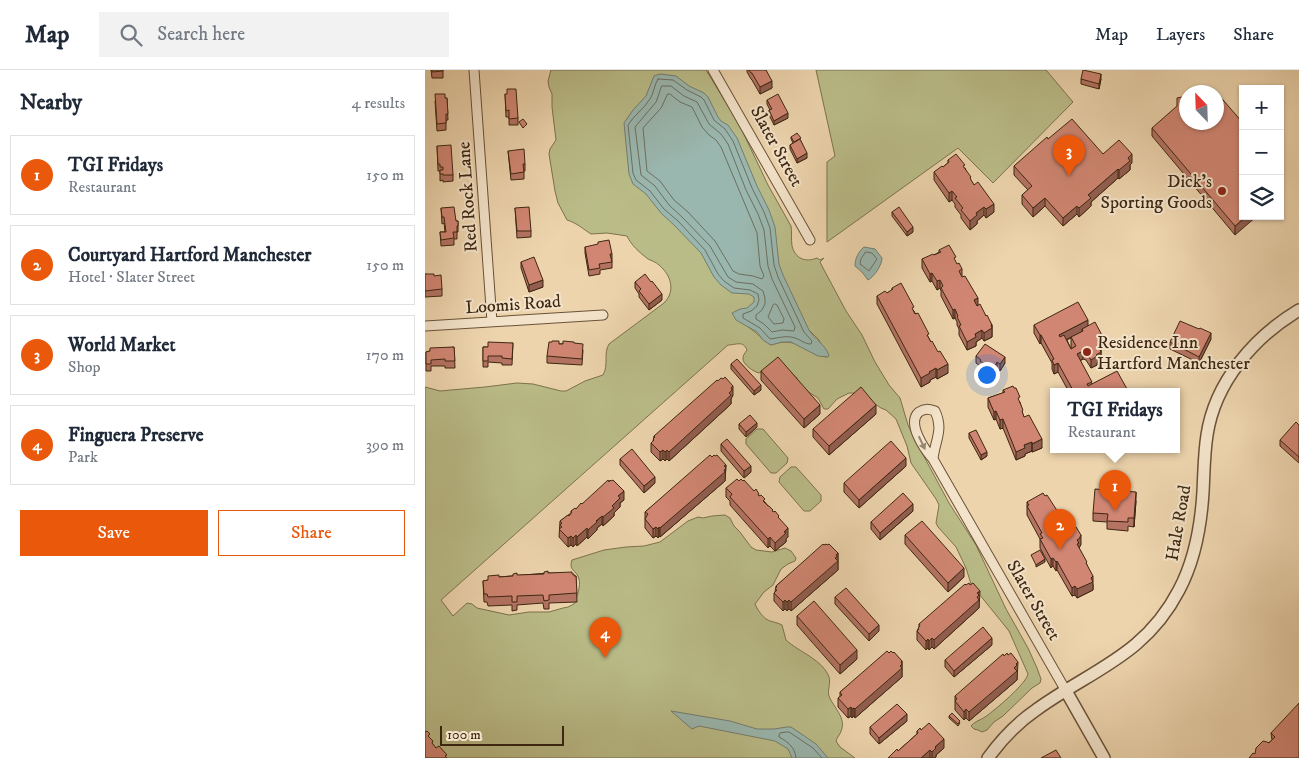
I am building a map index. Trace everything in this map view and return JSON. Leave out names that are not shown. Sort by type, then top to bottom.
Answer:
[{"type":"street","name":"Red Rock Lane","points":[[475,70],[493,322]]},
{"type":"street","name":"Slater Street","points":[[713,70],[810,240]]},
{"type":"street","name":"Hale Road","points":[[988,758],[1004,738],[1042,705],[1136,646],[1153,628],[1174,599],[1188,570],[1196,542],[1202,506],[1207,435],[1217,402],[1233,372],[1247,353],[1274,327],[1299,310]]},
{"type":"street","name":"Loomis Road","points":[[425,326],[603,315]]},
{"type":"street","name":"Slater Street","points":[[933,459],[934,448],[939,435],[939,425],[935,411],[928,409],[922,410],[914,420],[925,450],[933,459],[1104,758]]},
{"type":"green space","points":[[551,70],[706,70],[739,124],[768,185],[791,226],[792,246],[795,254],[805,260],[817,258],[820,260],[824,258],[820,262],[823,268],[846,311],[862,335],[875,362],[889,385],[900,398],[914,438],[949,503],[976,545],[1006,609],[1037,668],[1041,679],[1040,683],[1032,688],[987,730],[982,732],[971,726],[990,714],[1009,697],[1022,684],[1028,674],[1009,631],[971,584],[956,547],[938,527],[936,523],[939,505],[911,463],[907,446],[896,419],[886,410],[866,398],[853,393],[837,399],[828,409],[824,409],[818,398],[799,384],[797,378],[789,371],[764,370],[759,373],[754,371],[744,363],[743,356],[747,350],[743,345],[739,344],[728,345],[441,600],[453,616],[467,603],[477,608],[509,615],[549,612],[568,607],[574,604],[579,585],[578,576],[571,566],[572,560],[604,550],[644,546],[660,542],[688,521],[698,517],[725,515],[730,518],[751,547],[756,550],[772,552],[785,548],[791,551],[796,558],[795,561],[781,569],[773,585],[764,592],[755,604],[766,619],[782,625],[786,640],[816,661],[826,671],[829,677],[829,696],[842,722],[841,731],[836,741],[840,747],[855,758],[445,758],[425,736],[425,387],[440,391],[517,383],[533,384],[566,391],[585,381],[603,375],[609,344],[664,303],[668,298],[671,288],[667,273],[658,264],[648,259],[639,251],[627,236],[607,233],[591,234],[577,224],[567,220],[558,203],[549,154],[556,140],[552,94],[548,81]],"holes":[[[748,327],[809,330],[819,340],[827,357],[792,343],[782,342],[771,345]]]},
{"type":"green space","points":[[816,70],[1046,70],[1073,102],[993,183],[958,148],[827,242],[827,162],[835,156]]},
{"type":"green space","points":[[757,429],[763,429],[788,458],[787,463],[776,473],[771,473],[746,444],[746,439]]},
{"type":"green space","points":[[791,467],[796,467],[821,495],[821,501],[810,511],[804,511],[779,482],[780,477]]},
{"type":"water","points":[[660,74],[676,76],[689,86],[704,93],[718,117],[728,125],[737,138],[775,227],[779,264],[783,275],[809,330],[825,347],[829,355],[828,357],[818,356],[791,342],[771,345],[763,340],[757,332],[736,320],[732,313],[747,308],[754,302],[754,297],[749,294],[732,293],[721,285],[714,277],[701,253],[661,213],[646,194],[633,184],[629,174],[624,123],[646,96],[654,76]]},
{"type":"water","points":[[864,247],[875,249],[882,258],[881,264],[868,280],[855,266],[857,256]]},
{"type":"water","points":[[671,711],[730,721],[757,729],[791,727],[816,744],[828,758],[792,758],[788,749],[775,741],[699,726],[692,729]]},
{"type":"building","points":[[432,70],[443,70],[443,71],[432,72]]},
{"type":"building","points":[[749,70],[766,70],[772,81],[760,87]]},
{"type":"building","points":[[1083,70],[1101,74],[1099,84],[1081,79]]},
{"type":"building","points":[[507,89],[516,89],[518,118],[509,119],[509,110],[506,111],[505,94],[507,94]]},
{"type":"building","points":[[435,94],[445,94],[445,98],[447,98],[448,114],[446,114],[446,123],[437,124]]},
{"type":"building","points":[[778,94],[788,113],[774,121],[769,110],[772,109],[767,100]]},
{"type":"building","points":[[1177,98],[1179,98],[1179,130],[1224,130],[1224,101],[1239,118],[1239,220],[1242,220],[1235,226],[1152,128],[1177,106]]},
{"type":"building","points":[[523,119],[527,124],[523,128],[519,122]]},
{"type":"building","points":[[1072,119],[1103,154],[1119,140],[1132,154],[1128,158],[1130,161],[1088,195],[1091,198],[1079,208],[1077,206],[1063,218],[1045,198],[1033,208],[1022,195],[1032,186],[1014,166],[1047,137],[1048,139]]},
{"type":"building","points":[[797,133],[801,138],[794,142],[791,137]]},
{"type":"building","points":[[800,139],[807,153],[797,159],[790,145]]},
{"type":"building","points":[[451,145],[453,175],[443,175],[440,174],[440,170],[443,170],[443,167],[440,167],[440,164],[438,164],[437,146]]},
{"type":"building","points":[[524,149],[524,172],[511,174],[508,151]]},
{"type":"building","points":[[956,154],[965,165],[963,166],[974,185],[978,182],[994,204],[986,209],[984,207],[970,221],[961,210],[963,208],[955,198],[957,197],[952,191],[949,193],[934,172],[943,167]]},
{"type":"building","points":[[454,207],[456,221],[458,221],[457,232],[453,232],[454,238],[441,240],[440,232],[446,232],[441,208]]},
{"type":"building","points":[[529,207],[531,231],[517,231],[515,208]]},
{"type":"building","points":[[899,207],[913,227],[907,232],[892,212]]},
{"type":"building","points":[[609,240],[612,262],[599,264],[600,268],[589,270],[585,247]]},
{"type":"building","points":[[949,245],[956,257],[954,258],[957,264],[959,263],[962,269],[959,271],[962,277],[965,276],[978,298],[974,300],[977,306],[980,304],[992,325],[992,328],[984,333],[982,330],[975,334],[976,337],[967,342],[959,326],[961,325],[955,309],[953,310],[941,288],[943,286],[940,280],[937,281],[932,273],[930,274],[922,259],[941,252],[939,250]]},
{"type":"building","points":[[534,257],[543,280],[529,285],[521,262]]},
{"type":"building","points":[[425,274],[441,275],[442,289],[425,291]]},
{"type":"building","points":[[645,274],[662,294],[649,304],[635,282]]},
{"type":"building","points":[[901,283],[914,307],[912,308],[915,314],[918,313],[929,334],[927,335],[931,342],[938,352],[940,351],[948,364],[937,370],[936,368],[921,378],[877,296],[885,291],[887,293]]},
{"type":"building","name":"Residence Inn Hartford Manchester","points":[[1078,302],[1088,320],[1059,335],[1060,337],[1064,335],[1071,349],[1076,346],[1071,337],[1095,322],[1104,339],[1099,342],[1101,352],[1091,360],[1086,352],[1083,351],[1077,354],[1092,382],[1087,384],[1088,386],[1117,371],[1126,388],[1072,388],[1058,363],[1054,365],[1052,360],[1054,359],[1034,325]]},
{"type":"building","points":[[1180,321],[1211,333],[1199,357],[1170,342]]},
{"type":"building","points":[[559,341],[559,344],[563,344],[563,341],[583,344],[582,359],[547,356],[549,342]]},
{"type":"building","points":[[488,342],[513,343],[512,359],[502,358],[502,356],[488,356],[488,361],[483,361],[483,347],[488,347]]},
{"type":"building","points":[[985,344],[1005,357],[1000,364],[997,362],[994,368],[980,361],[976,356]]},
{"type":"building","points":[[454,347],[455,361],[445,361],[445,359],[431,360],[431,364],[426,364],[426,352],[430,351],[430,348]]},
{"type":"building","points":[[778,357],[820,405],[804,419],[761,371]]},
{"type":"building","points":[[737,359],[761,385],[754,391],[731,364]]},
{"type":"building","points":[[725,377],[733,386],[729,393],[731,395],[669,452],[663,450],[660,452],[651,443],[654,440],[654,436],[717,380]]},
{"type":"building","points":[[1013,386],[1020,397],[1018,398],[1024,417],[1029,415],[1042,439],[1032,444],[1032,442],[1024,445],[1025,448],[1016,452],[1003,419],[1000,420],[996,411],[994,412],[988,398],[1005,392],[1003,390]]},
{"type":"building","points":[[861,387],[876,405],[829,446],[813,429]]},
{"type":"building","points":[[750,415],[757,423],[746,432],[739,424]]},
{"type":"building","points":[[1296,422],[1299,425],[1299,457],[1280,440]]},
{"type":"building","points":[[976,430],[987,452],[981,455],[969,433]]},
{"type":"building","points":[[727,439],[751,466],[744,471],[721,444]]},
{"type":"building","points":[[891,441],[906,458],[859,500],[844,483]]},
{"type":"building","points":[[632,449],[655,477],[644,486],[620,459]]},
{"type":"building","points":[[710,455],[712,457],[717,455],[726,465],[724,466],[726,468],[725,472],[660,528],[656,527],[653,529],[645,519],[648,514],[645,512]]},
{"type":"building","points":[[737,479],[739,481],[741,479],[744,480],[754,491],[756,489],[759,496],[761,495],[765,499],[763,501],[772,511],[775,511],[788,528],[784,532],[786,533],[775,543],[770,537],[768,539],[730,497],[732,494],[726,488]]},
{"type":"building","points":[[608,480],[609,482],[613,480],[624,491],[618,496],[620,498],[612,506],[614,508],[596,521],[588,530],[587,528],[577,537],[576,535],[573,538],[571,536],[568,538],[559,529],[562,527],[560,521],[569,516],[571,511],[582,504]]},
{"type":"building","points":[[1095,489],[1136,492],[1134,518],[1128,518],[1128,522],[1107,521],[1108,514],[1093,513]]},
{"type":"building","points":[[903,493],[913,504],[880,533],[871,522]]},
{"type":"building","points":[[1043,493],[1045,496],[1047,495],[1067,526],[1070,528],[1072,526],[1076,527],[1081,535],[1077,540],[1079,543],[1077,544],[1093,576],[1091,578],[1093,582],[1077,589],[1075,586],[1072,588],[1057,561],[1053,558],[1051,559],[1040,539],[1043,538],[1040,534],[1042,533],[1027,506],[1029,505],[1027,502]]},
{"type":"building","points":[[922,521],[964,568],[948,583],[905,535]]},
{"type":"building","points":[[823,544],[829,544],[838,553],[835,558],[838,561],[791,602],[785,600],[783,602],[774,593],[777,590],[775,589],[776,586]]},
{"type":"building","points":[[1040,550],[1045,559],[1036,565],[1031,555]]},
{"type":"building","points":[[548,571],[548,573],[572,572],[576,576],[577,593],[549,595],[549,600],[544,601],[543,595],[517,596],[517,602],[512,602],[512,596],[488,597],[487,594],[484,594],[483,581],[488,580],[488,576],[513,576],[513,574],[517,573],[517,575],[544,574],[544,572]]},
{"type":"building","points":[[969,583],[970,585],[973,583],[980,591],[977,593],[979,600],[934,640],[932,638],[926,641],[917,631],[920,626],[919,624],[965,584]]},
{"type":"building","points":[[846,588],[879,625],[869,634],[835,597]]},
{"type":"building","points":[[814,601],[857,650],[840,665],[797,616]]},
{"type":"building","points":[[983,627],[992,638],[954,671],[945,660]]},
{"type":"building","points":[[887,651],[889,653],[891,651],[894,652],[902,661],[900,666],[902,668],[855,709],[851,707],[848,709],[838,698],[842,695],[840,692]]},
{"type":"building","points":[[1007,653],[1008,655],[1011,653],[1018,662],[1014,668],[1017,671],[969,712],[966,709],[964,712],[955,701],[957,699],[955,696],[1003,654],[1004,656]]},
{"type":"building","points":[[1299,703],[1299,758],[1249,758],[1253,753],[1255,754],[1256,748],[1263,741],[1269,743],[1275,737],[1271,733]]},
{"type":"building","points":[[897,704],[907,714],[879,738],[870,727]]},
{"type":"building","points":[[952,713],[960,721],[958,724],[949,716]]},
{"type":"building","points":[[929,723],[944,739],[932,752],[930,750],[921,758],[888,758],[918,733],[917,731],[920,728],[921,730]]},
{"type":"building","points":[[427,731],[430,734],[428,736],[433,741],[432,743],[436,748],[439,746],[447,755],[445,756],[447,758],[425,758],[425,732]]},
{"type":"building","points":[[1056,750],[1061,758],[1041,758]]},
{"type":"place","name":"World Market","points":[[1069,176]]},
{"type":"place","name":"Dick's Sporting Goods","points":[[1222,191]]},
{"type":"place","name":"Residence Inn Hartford Manchester","points":[[1087,352]]},
{"type":"place","name":"TGI Fridays","points":[[1115,511]]},
{"type":"place","name":"Courtyard Hartford Manchester","points":[[1060,550]]},
{"type":"place","name":"Finguera Preserve","points":[[605,658]]}]
